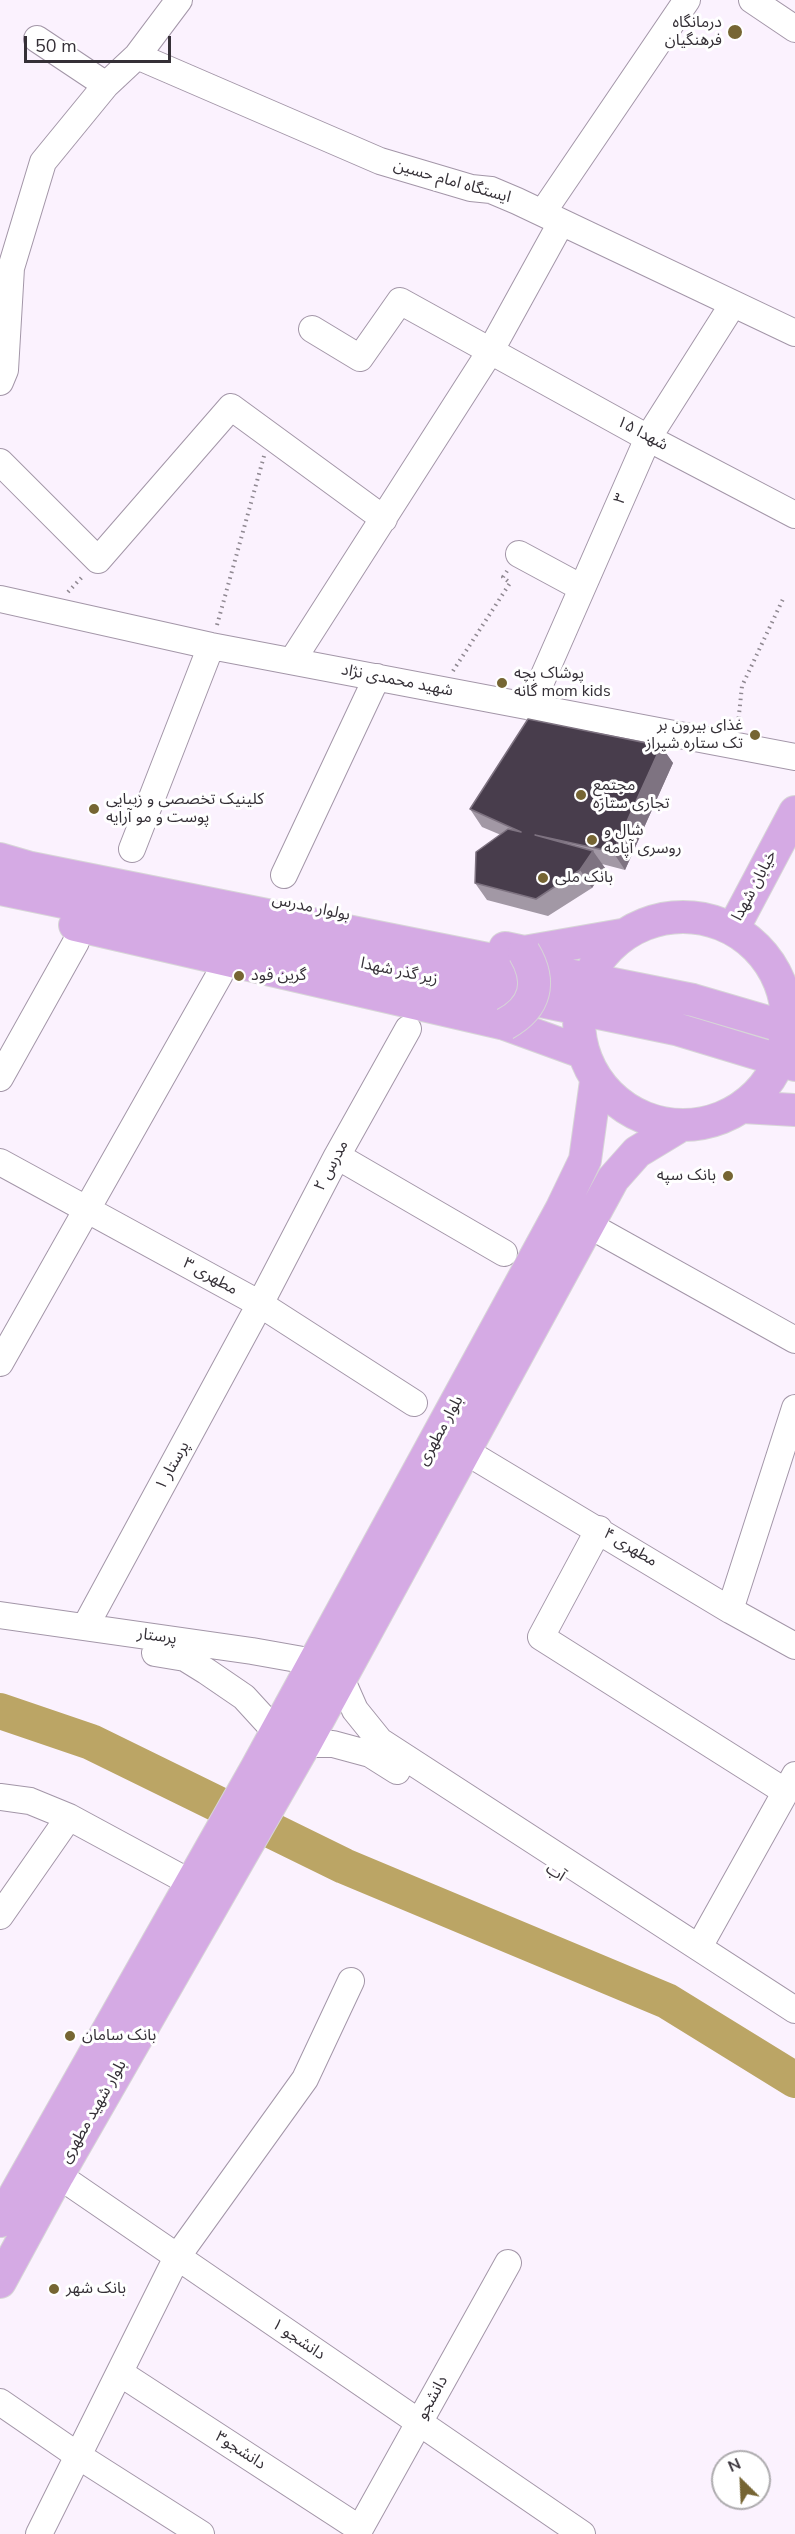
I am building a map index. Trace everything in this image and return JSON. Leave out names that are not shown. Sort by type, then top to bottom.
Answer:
[{"type":"main road","name":"خیابان شهدا","points":[[733,928],[795,812]]},
{"type":"main road","name":"بولوار مدرس","points":[[0,850],[120,868],[524,952],[622,935]]},
{"type":"main road","name":"زیر گذر شهدا","points":[[0,859],[31,868],[693,1000],[795,1030]]},
{"type":"main road","name":"زیر گذر شهدا","points":[[0,889],[676,1029],[795,1065]]},
{"type":"main road","points":[[0,899],[84,928],[505,1024],[582,1052]]},
{"type":"main road","points":[[676,916],[705,918],[733,928],[755,944],[772,965],[789,993],[788,1022],[782,1055],[767,1084],[743,1107],[713,1121],[680,1126],[648,1120],[619,1105],[596,1082],[582,1052],[577,1020],[583,987],[598,958],[622,935],[648,922],[676,916]]},
{"type":"main road","points":[[505,1024],[518,1017],[527,1006],[533,993],[533,972],[524,952]]},
{"type":"main road","name":"بلوار مطهری","points":[[270,1774],[305,1744],[327,1669],[585,1160],[596,1082]]},
{"type":"main road","points":[[743,1107],[795,1110]]},
{"type":"main road","name":"بلوار مطهری","points":[[270,1774],[276,1732],[327,1669],[465,1451],[613,1179],[637,1152],[680,1126]]},
{"type":"main road","points":[[206,1878],[270,1774]]},
{"type":"main road","name":"بلوار شهید مطهری","points":[[0,2282],[58,2175],[206,1878]]},
{"type":"main road","name":"بلوار شهید مطهری","points":[[0,2221],[206,1878]]},
{"type":"street","points":[[292,661],[491,350],[552,217],[687,0]]},
{"type":"street","points":[[753,0],[795,29]]},
{"type":"street","points":[[0,382],[5,370],[11,268],[43,162],[106,85],[137,56],[175,1]]},
{"type":"street","points":[[37,39],[106,85]]},
{"type":"street","name":"ایستگاه امام حسین","points":[[137,56],[380,161],[471,188],[490,190],[552,217],[795,333]]},
{"type":"street","name":"شهدا ۱۵","points":[[312,329],[360,358],[400,301],[648,438],[795,515]]},
{"type":"street","name":"۳","points":[[530,706],[648,438],[733,304]]},
{"type":"street","points":[[0,462],[98,560],[231,407],[384,519]]},
{"type":"street","points":[[519,554],[582,588]]},
{"type":"street","name":"شهید محمدی نژاد","points":[[0,599],[211,646],[795,757]]},
{"type":"street","points":[[132,849],[211,646]]},
{"type":"street","points":[[284,875],[377,677]]},
{"type":"street","points":[[0,1078],[76,942]]},
{"type":"street","points":[[0,1364],[85,1209],[220,974]]},
{"type":"street","name":"مدرس ۲","points":[[260,1304],[337,1156],[408,1029]]},
{"type":"street","points":[[337,1156],[504,1253]]},
{"type":"street","name":"مطهری ۳","points":[[0,1162],[260,1304],[414,1403]]},
{"type":"street","points":[[587,1224],[795,1340]]},
{"type":"street","name":"پرستار ۱","points":[[85,1627],[260,1304]]},
{"type":"street","points":[[729,1610],[788,1452],[795,1408]]},
{"type":"street","name":"مطهری ۴","points":[[465,1451],[599,1529],[729,1610],[795,1646]]},
{"type":"street","points":[[599,1529],[541,1637],[789,1796],[699,1947]]},
{"type":"street","name":"پرستار","points":[[0,1615],[85,1627],[327,1669]]},
{"type":"street","name":"پرستار","points":[[0,1630],[185,1658],[243,1697],[276,1732]]},
{"type":"street","name":"آب","points":[[327,1669],[380,1741],[795,2010]]},
{"type":"street","points":[[276,1732],[305,1744]]},
{"type":"street","name":"آب","points":[[305,1744],[333,1744],[370,1754],[795,2029]]},
{"type":"street","points":[[0,1797],[30,1801],[206,1878]]},
{"type":"street","points":[[0,1916],[69,1818]]},
{"type":"street","points":[[39,2534],[80,2457],[177,2257],[305,2079],[351,1981]]},
{"type":"street","name":"دانشجو ۱","points":[[58,2175],[582,2534]]},
{"type":"street","name":"دانشجو","points":[[359,2532],[508,2263]]},
{"type":"street","name":"دانشجو۳","points":[[120,2373],[359,2532]]},
{"type":"street","points":[[0,2402],[80,2457],[201,2534]]},
{"type":"path","points":[[211,646],[270,436]]},
{"type":"path","points":[[441,690],[510,583],[503,577],[519,554]]},
{"type":"path","points":[[51,610],[98,560]]},
{"type":"path","points":[[736,746],[742,686],[783,599]]},
{"type":"building","name":"مجتمع تجاری ستاره","points":[[528,719],[661,746],[613,852],[535,835],[593,851],[580,870],[536,899],[475,883],[476,852],[508,829],[521,832],[470,809]]},
{"type":"waterway","points":[[0,1711],[91,1742],[344,1866],[667,2001],[795,2080]]},
{"type":"place","name":"درمانگاه فرهنگیان","points":[[735,32]]},
{"type":"place","name":"پوشاک بچه گانه mom kids","points":[[502,683]]},
{"type":"place","name":"غذای بیرون بر تک ستاره شیراز","points":[[755,735]]},
{"type":"place","name":"مجتمع تجاری ستاره","points":[[581,795]]},
{"type":"place","name":"کلینیک تخصصی و زیبایی پوست و مو آرایه","points":[[94,809]]},
{"type":"place","name":"شال و روسری آپامه","points":[[592,840]]},
{"type":"place","name":"بانک ملی","points":[[543,878]]},
{"type":"place","name":"گرین فود","points":[[239,976]]},
{"type":"place","name":"بانک سپه","points":[[728,1176]]},
{"type":"place","name":"بانک سامان","points":[[70,2036]]},
{"type":"place","name":"بانک شهر","points":[[54,2289]]}]
